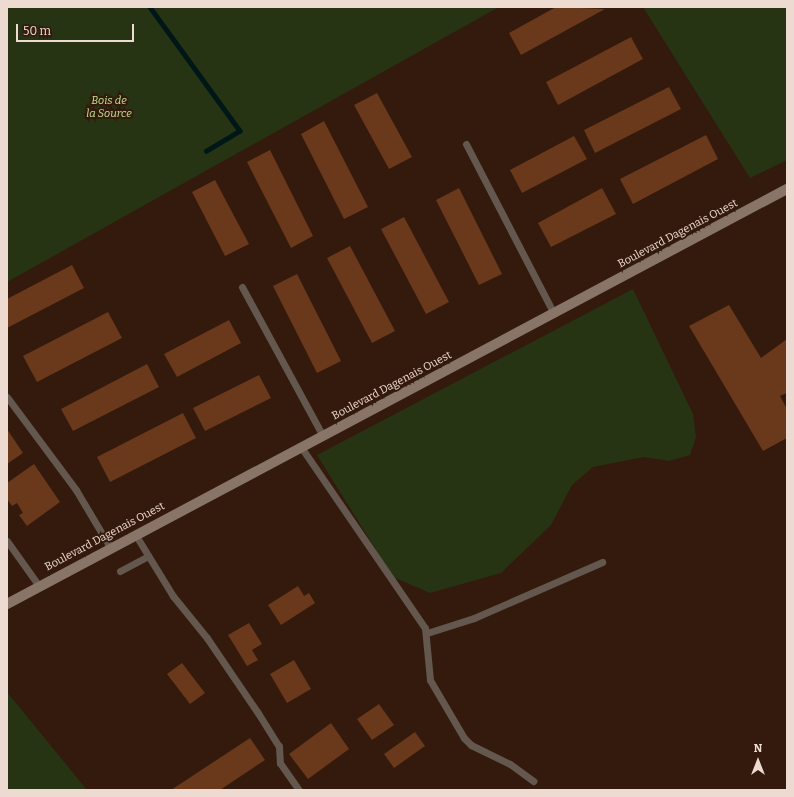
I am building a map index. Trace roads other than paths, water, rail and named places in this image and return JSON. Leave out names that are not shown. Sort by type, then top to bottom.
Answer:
[{"type":"main road","name":"Boulevard Dagenais Ouest","points":[[7,604],[110,547],[554,314],[787,189]]},
{"type":"lane","points":[[466,144],[554,314]]},
{"type":"lane","points":[[242,287],[323,436]]},
{"type":"lane","points":[[7,397],[82,499],[110,547]]},
{"type":"lane","points":[[301,447],[427,633],[426,655],[430,680],[464,738],[471,745],[510,764],[534,781]]},
{"type":"lane","points":[[135,534],[172,596],[207,638],[258,713],[279,746],[280,763],[299,790]]},
{"type":"lane","points":[[7,541],[39,586]]},
{"type":"lane","points":[[120,570],[148,556]]},
{"type":"lane","points":[[427,633],[474,618],[602,562]]},
{"type":"waterway","points":[[150,7],[240,131],[207,151]]},
{"type":"park label","name":"Bois de la Source","points":[[109,108]]}]
